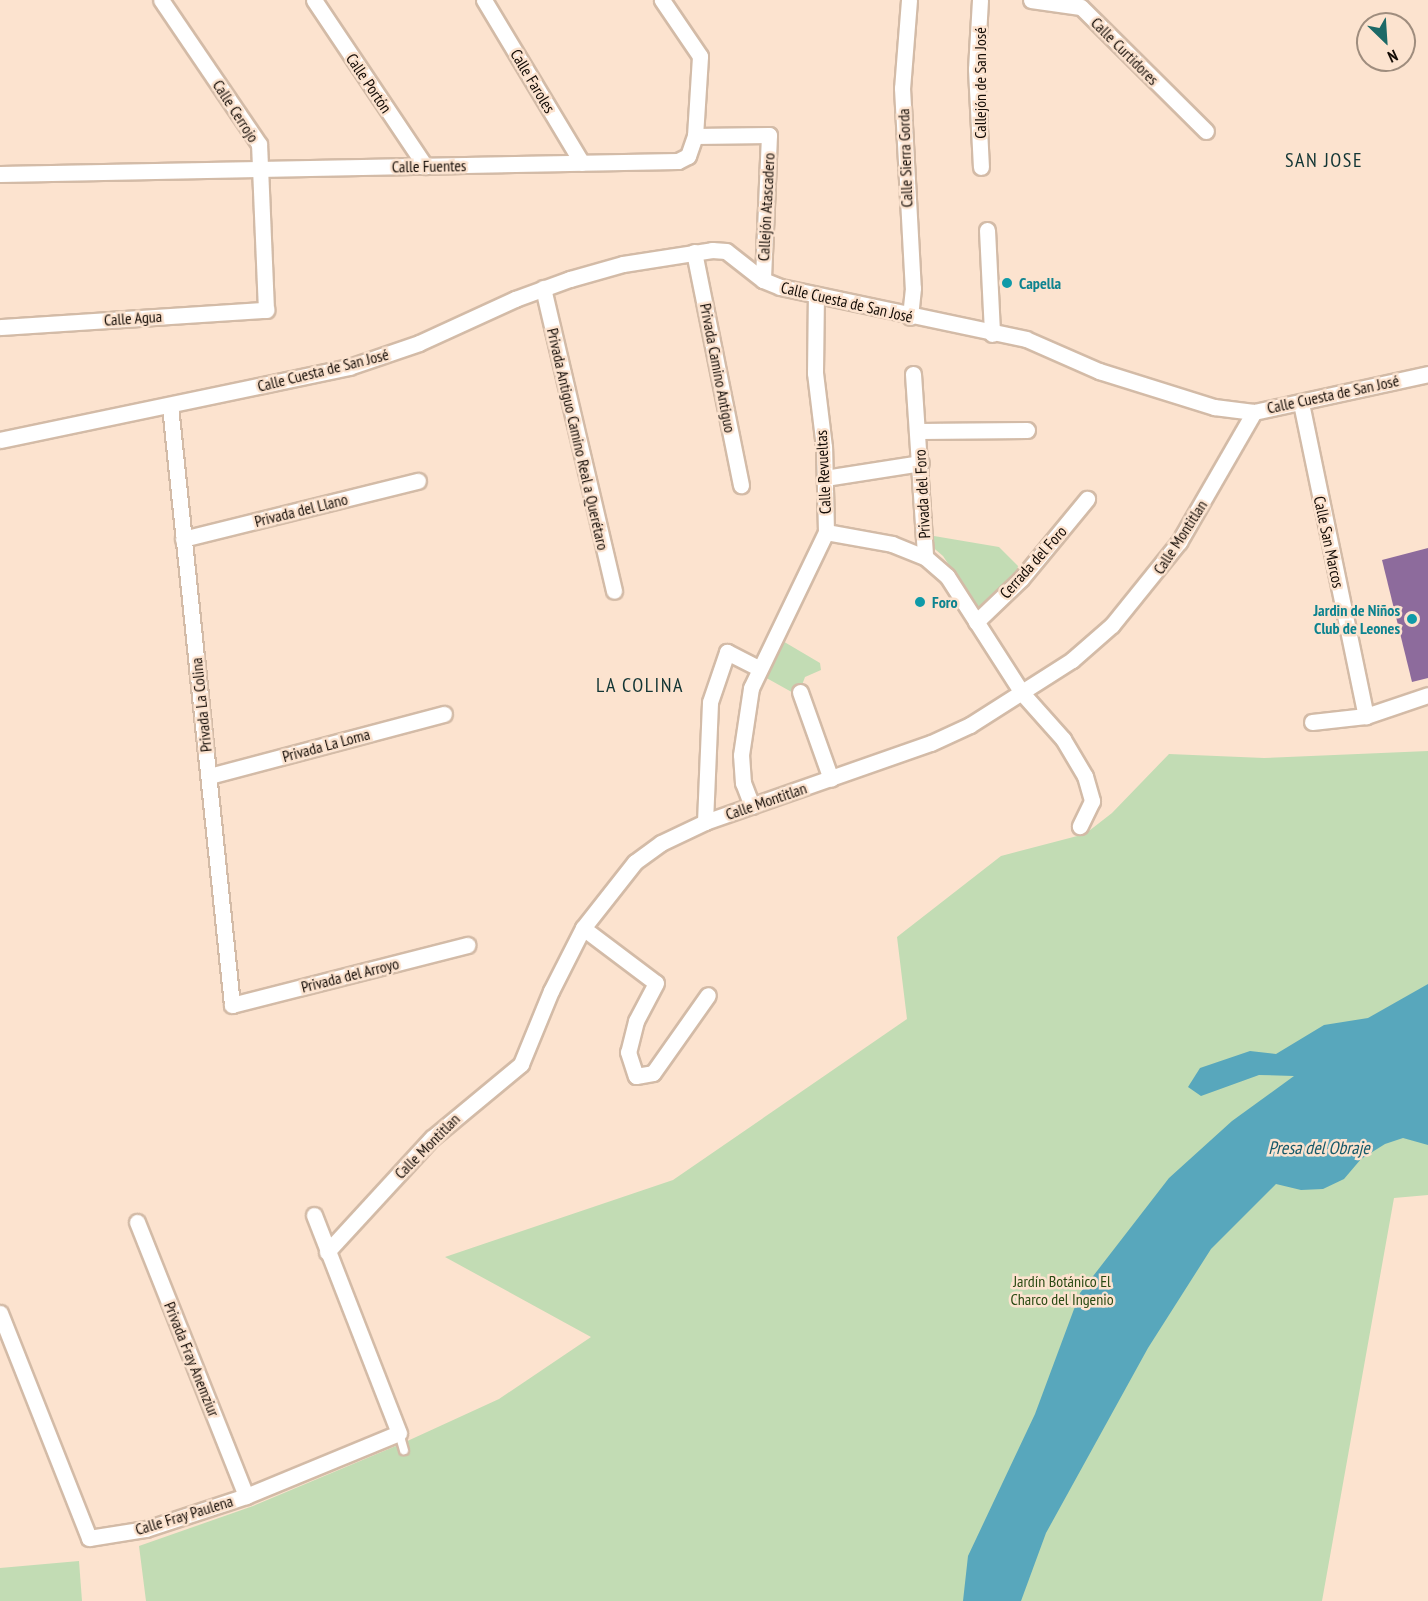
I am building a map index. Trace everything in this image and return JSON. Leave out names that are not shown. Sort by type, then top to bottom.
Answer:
[{"type":"street","name":"Calle Cerrojo","points":[[161,0],[259,144],[263,171],[266,310]]},
{"type":"street","name":"Calle Portón","points":[[314,0],[425,166]]},
{"type":"street","name":"Calle Faroles","points":[[484,0],[582,163]]},
{"type":"street","name":"Calle Fuentes","points":[[0,174],[263,171],[678,161],[688,156],[695,136],[700,56],[662,0]]},
{"type":"street","name":"Calle Sierra Gorda","points":[[909,0],[902,88],[913,288],[910,317]]},
{"type":"street","name":"Callejón de San José","points":[[980,0],[976,69],[981,167]]},
{"type":"street","name":"Calle Curtidores","points":[[1031,0],[1081,7],[1206,131]]},
{"type":"street","name":"Callejón Atascadero","points":[[695,136],[770,135],[763,280]]},
{"type":"street","points":[[987,230],[992,334]]},
{"type":"street","name":"Calle Cuesta de San José","points":[[0,440],[170,406],[389,355],[543,288],[623,264],[694,252],[726,251],[763,280],[816,296],[992,334],[1026,339],[1099,371],[1214,407],[1254,412],[1428,374]]},
{"type":"street","name":"Privada Camino Antiguo","points":[[694,252],[741,484]]},
{"type":"street","name":"Privada Antiguo Camino Real a Querétaro","points":[[543,288],[614,591]]},
{"type":"street","name":"Calle Revueltas","points":[[752,806],[743,783],[741,755],[751,688],[759,668],[807,579],[826,532],[825,478],[815,373],[816,296]]},
{"type":"street","name":"Calle Agua","points":[[0,327],[266,310]]},
{"type":"street","name":"Privada del Foro","points":[[913,374],[919,431],[925,557]]},
{"type":"street","name":"Calle San Marcos","points":[[1300,403],[1366,716]]},
{"type":"street","name":"Privada La Colina","points":[[170,406],[232,1005]]},
{"type":"street","name":"Calle Montitlan","points":[[327,1252],[432,1138],[521,1064],[551,991],[583,928],[635,862],[661,843],[705,822],[931,743],[1022,693],[1088,646],[1149,584],[1179,542],[1254,412]]},
{"type":"street","name":"Privada del Foro","points":[[919,431],[1027,430]]},
{"type":"street","points":[[825,478],[921,463]]},
{"type":"street","name":"Privada del Llano","points":[[183,538],[418,480]]},
{"type":"street","name":"Cerrada del Foro","points":[[976,622],[1021,579],[1087,499]]},
{"type":"street","points":[[826,532],[892,544],[925,557],[946,576],[1022,693],[1063,740],[1084,776],[1092,801],[1080,826]]},
{"type":"street","points":[[705,822],[706,732],[710,702],[727,652],[759,668]]},
{"type":"street","points":[[800,692],[831,779]]},
{"type":"street","points":[[1312,722],[1366,716],[1428,695]]},
{"type":"street","name":"Privada La Loma","points":[[209,776],[444,714]]},
{"type":"street","points":[[583,928],[656,983],[636,1021],[628,1052],[636,1076],[654,1073],[708,995]]},
{"type":"street","name":"Privada del Arroyo","points":[[232,1005],[467,945]]},
{"type":"street","points":[[314,1215],[399,1433]]},
{"type":"street","name":"Privada Fray Anemziur","points":[[137,1222],[246,1496]]},
{"type":"street","name":"Calle Fray Paulena","points":[[0,1313],[89,1538],[146,1529],[246,1496],[399,1433]]},
{"type":"lane","points":[[399,1433],[404,1450]]},
{"type":"green space","points":[[928,535],[999,547],[1020,568],[979,610],[943,556],[929,544]]},
{"type":"green space","points":[[781,640],[820,663],[821,670],[805,677],[802,685],[808,696],[797,695],[761,675]]},
{"type":"green space","name":"Jardín Botánico El Charco del Ingenio","points":[[1428,751],[1428,1195],[1394,1198],[1322,1601],[146,1601],[139,1546],[253,1506],[403,1443],[499,1399],[591,1337],[445,1257],[673,1180],[907,1019],[897,937],[1001,856],[1085,834],[1112,813],[1169,754],[1264,758]]},
{"type":"green space","points":[[79,1561],[82,1601],[0,1601],[0,1568]]},
{"type":"water","name":"Presa del Obraje","points":[[1428,984],[1428,1145],[1403,1138],[1385,1144],[1361,1159],[1344,1179],[1323,1189],[1301,1190],[1276,1184],[1211,1249],[1148,1348],[1046,1533],[1021,1601],[963,1601],[968,1556],[1035,1414],[1080,1293],[1169,1178],[1232,1121],[1294,1076],[1259,1075],[1201,1096],[1188,1087],[1200,1068],[1250,1051],[1276,1054],[1324,1025],[1368,1018]]},
{"type":"building","name":"Jardin de Niños Club de Leones","points":[[1428,548],[1428,678],[1412,682],[1382,560]]},
{"type":"place","name":"Capella","points":[[1007,283]]},
{"type":"place","name":"Foro","points":[[920,602]]},
{"type":"place","name":"Jardin de Niños Club de Leones","points":[[1412,619]]},
{"type":"district","name":"SAN JOSE","points":[[1324,160]]},
{"type":"district","name":"LA COLINA","points":[[640,685]]}]
